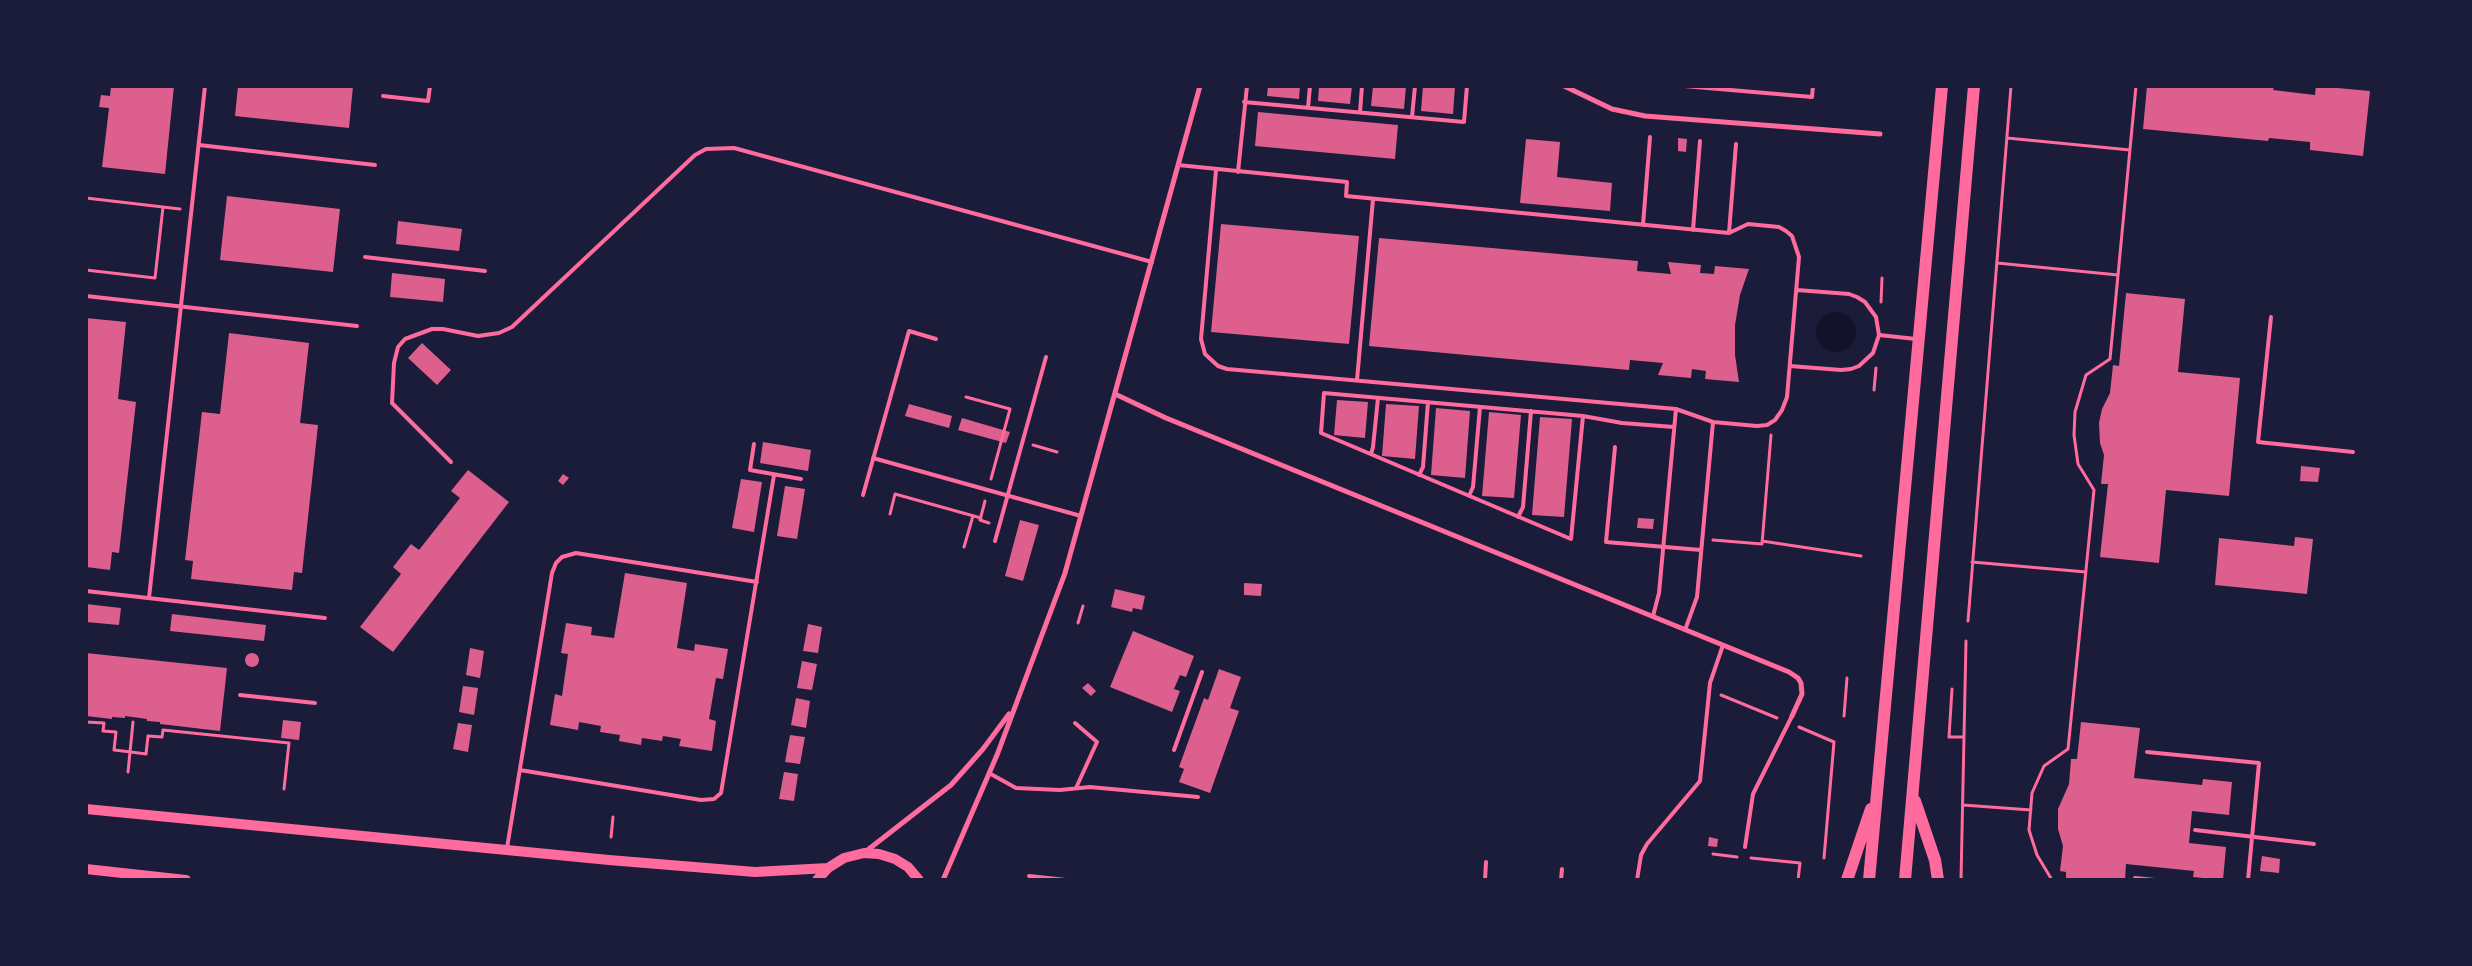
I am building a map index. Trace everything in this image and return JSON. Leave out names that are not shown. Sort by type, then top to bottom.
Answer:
[{"type":"main road","points":[[1869,880],[1942,86]]},
{"type":"main road","points":[[1905,880],[1974,86]]},
{"type":"main road","points":[[1847,880],[1878,788]]},
{"type":"main road","points":[[1913,794],[1935,860],[1938,880]]},
{"type":"main road","points":[[86,809],[755,872],[828,868]]},
{"type":"main road","points":[[817,880],[828,868],[844,858],[864,853],[879,854],[895,859],[908,867],[919,880]]},
{"type":"main road","points":[[86,869],[100,875],[186,880]]},
{"type":"street","points":[[943,880],[989,773],[1065,573],[1200,86]]},
{"type":"street","points":[[1568,87],[1612,109],[1645,116],[1880,134]]},
{"type":"street","points":[[1115,394],[1166,418],[1724,645],[1798,678],[1801,683],[1802,694],[1792,716]]},
{"type":"street","points":[[864,853],[951,785],[983,749],[1012,709]]},
{"type":"lane","points":[[149,598],[205,86]]},
{"type":"lane","points":[[383,96],[428,101],[430,86]]},
{"type":"lane","points":[[1238,172],[1247,86]]},
{"type":"lane","points":[[1308,108],[1310,86]]},
{"type":"lane","points":[[1360,112],[1362,86]]},
{"type":"lane","points":[[1412,117],[1415,86]]},
{"type":"lane","points":[[1244,102],[1464,122],[1467,86]]},
{"type":"lane","points":[[1684,86],[1812,97],[1813,86]]},
{"type":"lane","points":[[1643,225],[1650,137]]},
{"type":"lane","points":[[1693,230],[1700,141]]},
{"type":"lane","points":[[1729,233],[1736,144]]},
{"type":"lane","points":[[199,145],[375,165]]},
{"type":"lane","points":[[451,462],[392,404],[394,363],[398,347],[405,339],[432,329],[488,336],[512,327],[695,155],[706,148],[722,146],[734,148],[1152,262]]},
{"type":"lane","points":[[1178,165],[1347,182],[1346,196],[1373,199],[1729,233],[1748,224],[1779,227],[1792,236],[1799,257],[1787,398],[1775,420],[1767,425],[1713,422],[1676,409],[1227,369],[1211,360],[1205,354],[1201,339],[1216,170]]},
{"type":"lane","points":[[1357,380],[1373,199]]},
{"type":"lane","points":[[365,257],[485,271]]},
{"type":"lane","points":[[1790,366],[1851,369],[1859,366],[1873,353],[1878,335],[1876,317],[1865,302],[1857,297],[1849,294],[1797,290]]},
{"type":"lane","points":[[86,296],[357,326]]},
{"type":"lane","points":[[2271,317],[2258,442],[2353,452]]},
{"type":"lane","points":[[862,495],[909,331],[936,339]]},
{"type":"lane","points":[[1878,335],[1920,339]]},
{"type":"lane","points":[[995,541],[1046,357]]},
{"type":"lane","points":[[1583,416],[1573,537],[1569,538],[1321,433],[1324,393],[1583,416],[1622,423],[1674,427]]},
{"type":"lane","points":[[1371,454],[1374,447],[1378,398]]},
{"type":"lane","points":[[1419,475],[1423,467],[1428,402]]},
{"type":"lane","points":[[1469,496],[1473,487],[1480,407]]},
{"type":"lane","points":[[1652,616],[1659,593],[1676,409]]},
{"type":"lane","points":[[1518,517],[1523,506],[1531,411]]},
{"type":"lane","points":[[1685,630],[1697,597],[1713,422]]},
{"type":"lane","points":[[754,444],[750,470],[801,479]]},
{"type":"lane","points":[[1615,447],[1606,542],[1701,550]]},
{"type":"lane","points":[[873,458],[1082,516]]},
{"type":"lane","points":[[520,770],[701,800],[714,799],[721,793],[724,785],[774,475]]},
{"type":"lane","points":[[507,850],[552,572],[556,563],[562,557],[576,553],[757,582]]},
{"type":"lane","points":[[86,591],[324,618]]},
{"type":"lane","points":[[1637,880],[1641,855],[1647,844],[1700,781],[1710,683],[1724,645]]},
{"type":"lane","points":[[1174,750],[1202,672]]},
{"type":"lane","points":[[240,695],[315,703]]},
{"type":"lane","points":[[1745,847],[1754,794],[1792,716]]},
{"type":"lane","points":[[1074,722],[1097,742],[1076,788]]},
{"type":"lane","points":[[2147,752],[2259,763],[2248,880]]},
{"type":"lane","points":[[989,773],[1016,788],[1090,787],[1198,797]]},
{"type":"lane","points":[[2195,830],[2314,844]]},
{"type":"lane","points":[[1485,880],[1486,862]]},
{"type":"lane","points":[[1561,880],[1562,869]]},
{"type":"lane","points":[[1029,876],[1066,880]]},
{"type":"lane","points":[[2135,878],[2155,880]]},
{"type":"path","points":[[1968,621],[2011,86]]},
{"type":"path","points":[[2052,880],[2037,855],[2030,830],[2032,793],[2044,766],[2068,748],[2094,490],[2078,464],[2074,435],[2075,412],[2086,375],[2110,359],[2136,86]]},
{"type":"path","points":[[2007,138],[2130,150]]},
{"type":"path","points":[[86,198],[186,210]]},
{"type":"path","points":[[86,270],[155,278],[163,207]]},
{"type":"path","points":[[1997,263],[2118,275]]},
{"type":"path","points":[[966,397],[1010,409],[981,518]]},
{"type":"path","points":[[1720,540],[1762,544],[1772,436],[1767,425]]},
{"type":"path","points":[[1022,442],[1057,452]]},
{"type":"path","points":[[890,514],[895,494],[981,518],[980,520],[999,526]]},
{"type":"path","points":[[964,547],[973,516]]},
{"type":"path","points":[[1762,541],[1861,556]]},
{"type":"path","points":[[1972,562],[2086,572]]},
{"type":"path","points":[[1078,623],[1083,606]]},
{"type":"path","points":[[1961,880],[1966,641]]},
{"type":"path","points":[[1844,716],[1847,678]]},
{"type":"path","points":[[1952,689],[1949,737],[1964,737]]},
{"type":"path","points":[[1718,693],[1779,719]]},
{"type":"path","points":[[86,722],[104,723],[103,731],[116,732],[114,750],[146,754],[148,736],[162,737],[163,730],[289,744],[284,789]]},
{"type":"path","points":[[128,772],[134,722]]},
{"type":"path","points":[[1798,727],[1834,742],[1824,858]]},
{"type":"path","points":[[1963,805],[2031,810]]},
{"type":"path","points":[[611,837],[613,817]]},
{"type":"path","points":[[1713,854],[1800,863],[1798,880]]},
{"type":"shaded area","points":[[1832,312],[1840,312],[1847,315],[1853,321],[1856,332],[1853,343],[1847,349],[1840,352],[1832,352],[1825,349],[1819,343],[1816,336],[1816,328],[1819,321],[1825,315]]},
{"type":"building","points":[[111,86],[174,86],[165,174],[102,167],[109,108],[99,107],[101,95],[110,96]]},
{"type":"building","points":[[238,86],[353,86],[349,128],[235,116]]},
{"type":"building","points":[[1268,86],[1300,86],[1299,99],[1267,96]]},
{"type":"building","points":[[1319,86],[1352,86],[1350,104],[1318,101]]},
{"type":"building","points":[[1373,86],[1406,86],[1404,109],[1371,106]]},
{"type":"building","points":[[1423,86],[1455,86],[1453,114],[1421,111]]},
{"type":"building","points":[[2147,86],[2267,86],[2274,87],[2273,90],[2315,95],[2316,86],[2370,91],[2363,156],[2310,150],[2310,142],[2269,138],[2268,141],[2143,129]]},
{"type":"building","points":[[1258,112],[1398,125],[1395,159],[1255,146]]},
{"type":"building","points":[[1678,138],[1687,139],[1686,152],[1678,151]]},
{"type":"building","points":[[1526,139],[1560,142],[1557,177],[1612,183],[1610,211],[1520,203]]},
{"type":"building","points":[[227,196],[340,209],[333,272],[220,260]]},
{"type":"building","points":[[398,221],[462,229],[459,251],[396,244]]},
{"type":"building","points":[[1221,224],[1359,236],[1349,344],[1211,332]]},
{"type":"building","points":[[1379,238],[1638,261],[1637,271],[1671,274],[1668,262],[1701,265],[1700,273],[1714,274],[1715,266],[1749,269],[1740,295],[1735,325],[1735,355],[1739,382],[1705,379],[1706,371],[1692,369],[1691,378],[1658,375],[1663,363],[1630,360],[1629,370],[1369,346]]},
{"type":"building","points":[[392,273],[445,279],[443,302],[390,297]]},
{"type":"building","points":[[2126,293],[2185,299],[2178,372],[2240,378],[2229,496],[2166,490],[2159,563],[2100,557],[2108,484],[2101,484],[2104,455],[2100,443],[2099,423],[2102,409],[2110,393],[2113,365],[2119,366]]},
{"type":"building","points":[[86,318],[126,322],[118,399],[136,402],[119,553],[112,552],[110,570],[86,567]]},
{"type":"building","points":[[229,333],[309,343],[300,423],[318,425],[302,573],[294,572],[292,590],[191,579],[193,561],[185,560],[202,412],[220,414]]},
{"type":"building","points":[[422,343],[451,370],[437,385],[408,358]]},
{"type":"building","points":[[1337,400],[1368,402],[1365,438],[1334,435]]},
{"type":"building","points":[[909,404],[952,416],[949,428],[905,416]]},
{"type":"building","points":[[1386,404],[1419,406],[1415,459],[1382,456]]},
{"type":"building","points":[[1436,408],[1470,411],[1465,478],[1431,475]]},
{"type":"building","points":[[1489,412],[1521,415],[1514,498],[1482,496]]},
{"type":"building","points":[[1540,417],[1572,419],[1564,517],[1532,515]]},
{"type":"building","points":[[962,418],[1010,432],[1006,443],[958,430]]},
{"type":"building","points":[[763,442],[811,450],[808,471],[760,463]]},
{"type":"building","points":[[2301,466],[2320,468],[2318,482],[2300,481]]},
{"type":"building","points":[[468,470],[509,502],[393,652],[360,627],[401,574],[393,567],[411,544],[419,550],[460,498],[451,491]]},
{"type":"building","points":[[563,474],[569,478],[563,485],[558,481]]},
{"type":"building","points":[[741,479],[762,482],[754,532],[732,528]]},
{"type":"building","points":[[785,486],[805,489],[797,539],[777,536]]},
{"type":"building","points":[[1638,518],[1654,519],[1653,529],[1637,528]]},
{"type":"building","points":[[1020,520],[1039,525],[1023,581],[1005,576]]},
{"type":"building","points":[[2295,537],[2313,539],[2307,594],[2215,585],[2219,538],[2294,546]]},
{"type":"building","points":[[625,573],[687,583],[677,648],[694,651],[695,644],[728,649],[723,679],[716,678],[709,719],[716,721],[712,751],[679,746],[681,739],[663,736],[662,741],[642,738],[641,745],[619,741],[620,735],[600,732],[601,726],[579,722],[578,730],[550,725],[555,694],[562,696],[568,654],[561,653],[566,623],[592,627],[591,635],[614,638]]},
{"type":"building","points":[[1244,583],[1262,584],[1261,596],[1244,595]]},
{"type":"building","points":[[1115,589],[1145,596],[1142,610],[1133,608],[1132,612],[1111,607]]},
{"type":"building","points":[[86,604],[121,608],[119,625],[86,622]]},
{"type":"building","points":[[172,614],[266,625],[264,641],[170,631]]},
{"type":"building","points":[[808,624],[822,627],[818,653],[803,651]]},
{"type":"building","points":[[1133,631],[1194,656],[1186,677],[1180,675],[1174,689],[1180,691],[1172,712],[1110,687]]},
{"type":"building","points":[[470,648],[484,651],[480,678],[466,675]]},
{"type":"building","points":[[86,653],[227,668],[220,731],[160,724],[160,722],[147,721],[147,719],[125,716],[125,718],[112,717],[112,719],[86,716]]},
{"type":"building","points":[[252,653],[257,655],[259,660],[257,665],[252,667],[247,665],[245,660],[247,655]]},
{"type":"building","points":[[802,661],[817,664],[812,690],[797,688]]},
{"type":"building","points":[[1219,669],[1241,677],[1230,708],[1239,711],[1210,793],[1179,782],[1184,769],[1179,767],[1204,698],[1208,700]]},
{"type":"building","points":[[1088,683],[1096,691],[1091,696],[1082,688]]},
{"type":"building","points":[[463,686],[478,688],[474,715],[459,712]]},
{"type":"building","points":[[796,698],[810,701],[806,728],[791,725]]},
{"type":"building","points":[[283,720],[301,722],[299,740],[281,738]]},
{"type":"building","points":[[2081,722],[2140,728],[2134,778],[2202,785],[2203,779],[2232,782],[2229,815],[2192,811],[2189,843],[2226,847],[2223,880],[2193,877],[2194,871],[2126,864],[2125,880],[2066,880],[2066,872],[2060,871],[2063,846],[2058,829],[2058,809],[2069,784],[2071,759],[2077,759]]},
{"type":"building","points":[[458,723],[472,725],[468,752],[453,749]]},
{"type":"building","points":[[790,735],[805,737],[800,764],[785,762]]},
{"type":"building","points":[[784,772],[798,774],[794,801],[779,799]]},
{"type":"building","points":[[1709,837],[1718,839],[1717,847],[1708,846]]},
{"type":"building","points":[[2262,856],[2280,859],[2279,873],[2260,871]]}]
